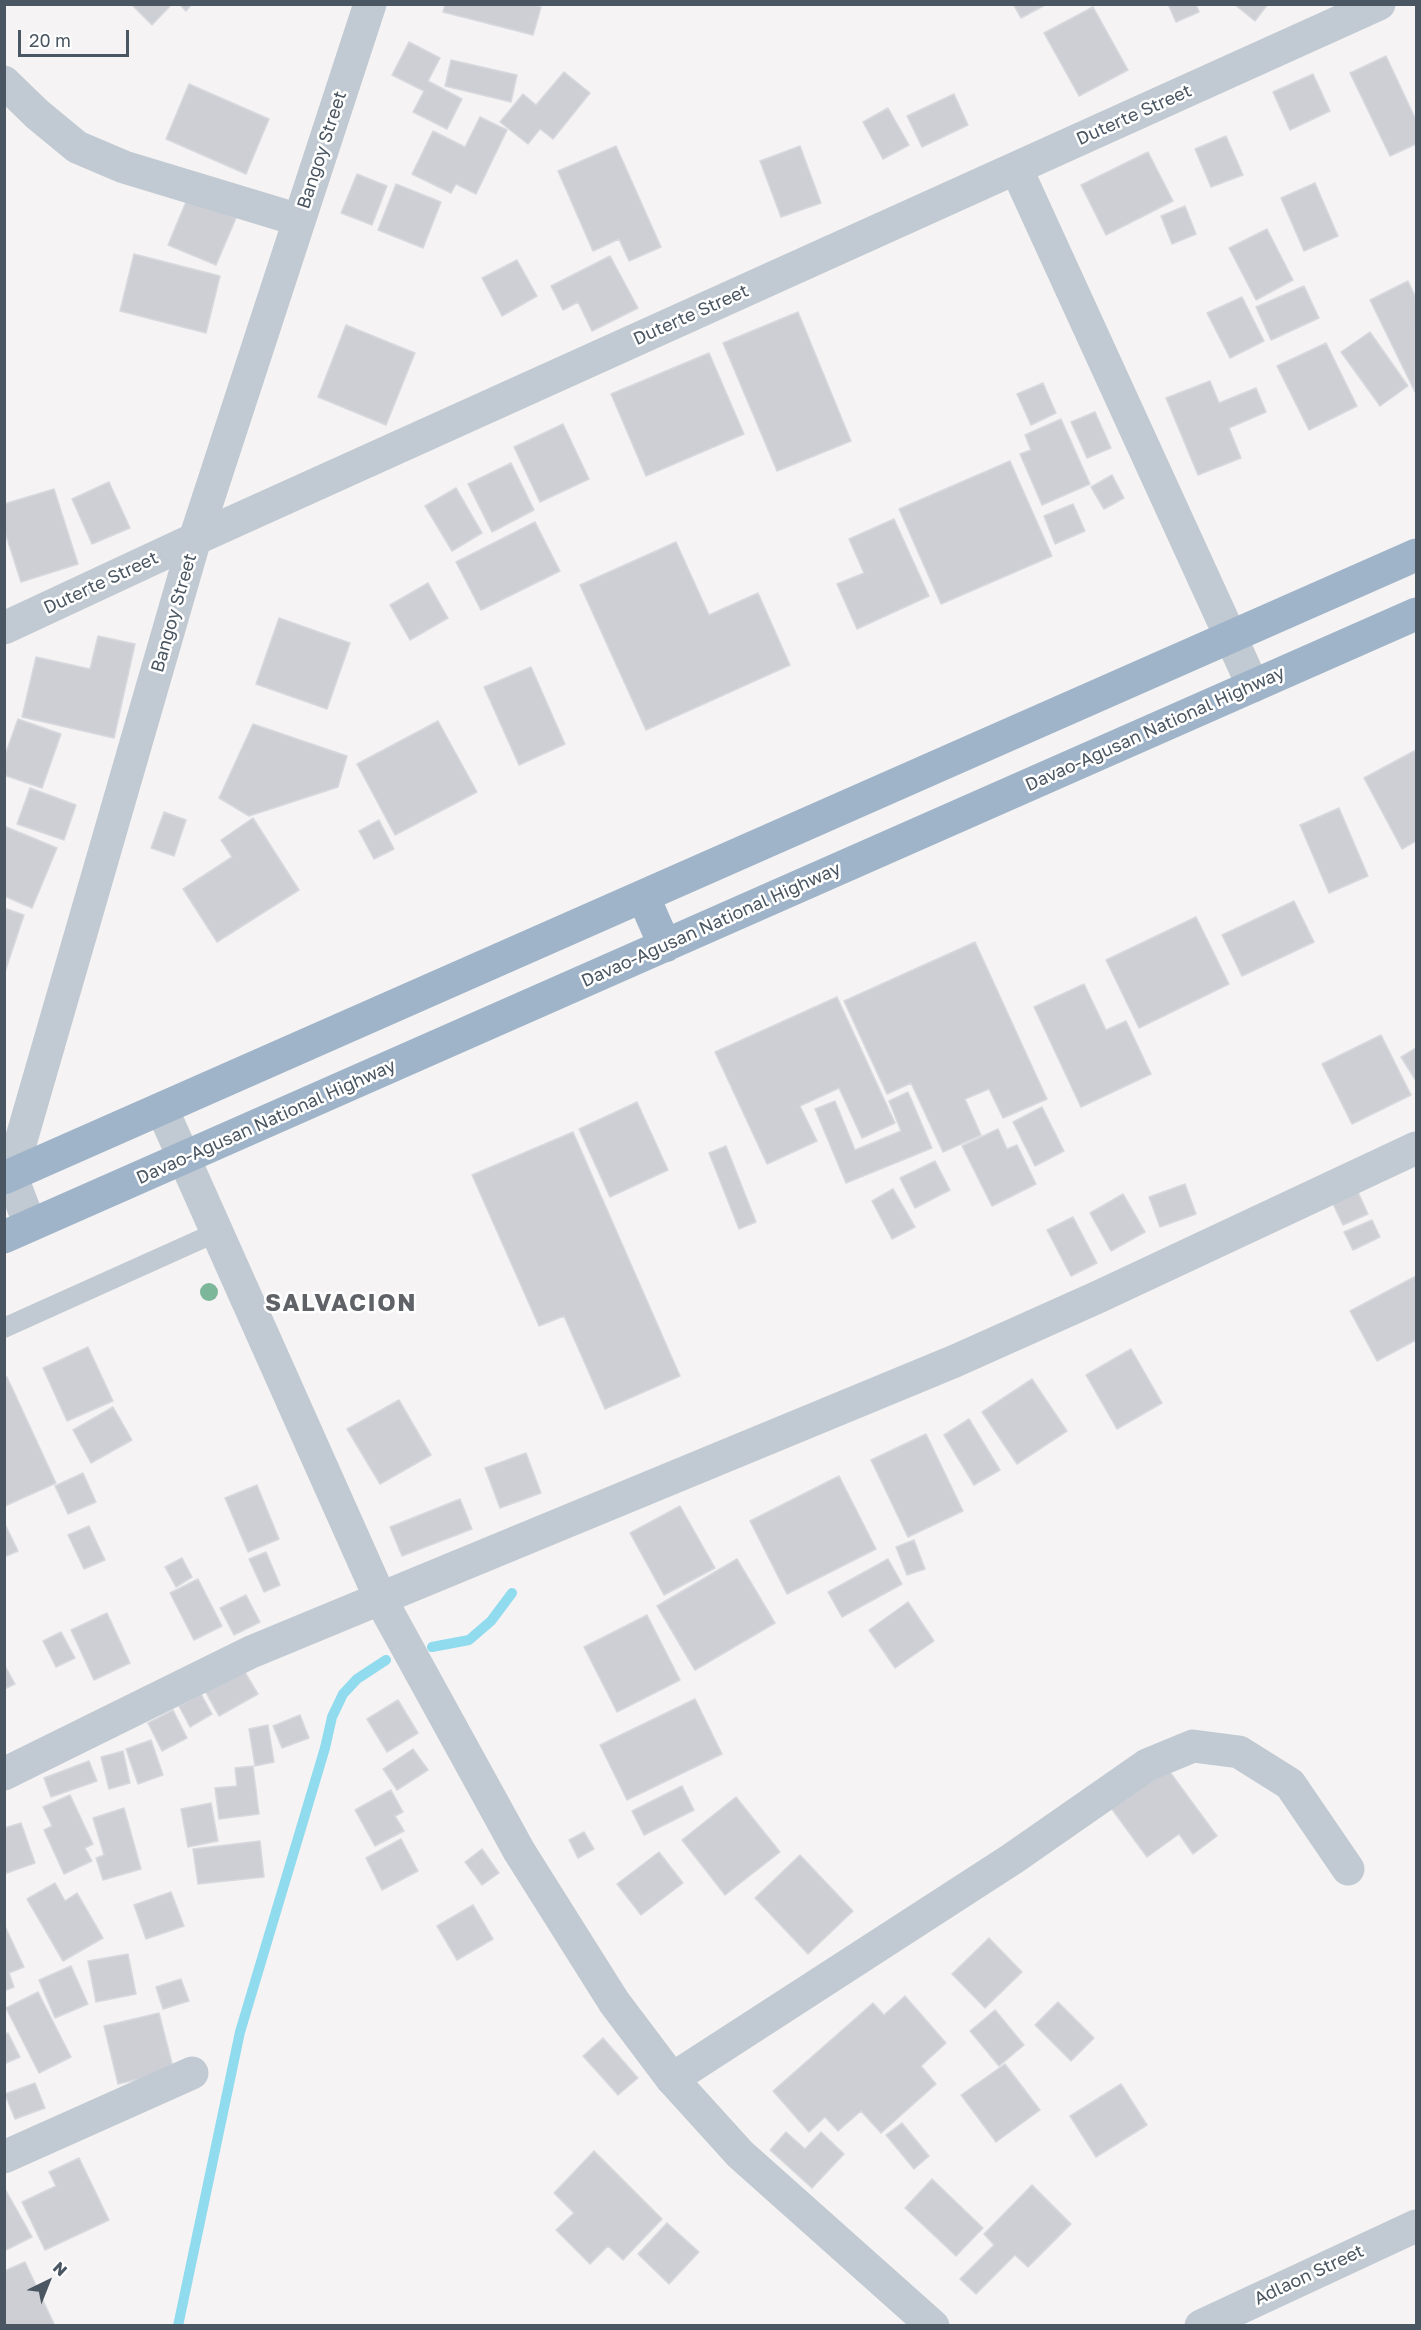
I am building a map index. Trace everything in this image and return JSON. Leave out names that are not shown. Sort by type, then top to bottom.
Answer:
[{"type":"highway","points":[[8,1177],[1416,555]]},
{"type":"highway","name":"Davao-Agusan National Highway","points":[[17,1231],[1416,614]]},
{"type":"highway","points":[[643,896],[665,946]]},
{"type":"street","name":"Bangoy Street","points":[[8,1177],[195,539],[369,4]]},
{"type":"street","name":"Duterte Street","points":[[4,628],[195,539],[1379,4]]},
{"type":"street","points":[[4,82],[37,114],[77,147],[124,167],[299,220]]},
{"type":"street","points":[[1016,168],[1253,686]]},
{"type":"street","points":[[162,1108],[381,1600],[519,1851],[614,2002],[672,2079],[740,2154],[933,2325]]},
{"type":"street","points":[[4,1774],[251,1652],[955,1361],[1098,1297],[1416,1148]]},
{"type":"street","points":[[8,1177],[17,1231]]},
{"type":"street","points":[[672,2079],[1012,1859],[1147,1765],[1193,1746],[1239,1752],[1290,1784],[1348,1869]]},
{"type":"street","points":[[4,2157],[192,2073]]},
{"type":"street","name":"Adlaon Street","points":[[1201,2325],[1416,2226]]},
{"type":"lane","points":[[4,1328],[217,1232]]},
{"type":"building","points":[[131,4],[172,4],[152,25]]},
{"type":"building","points":[[179,4],[192,4],[186,11]]},
{"type":"building","points":[[445,4],[532,4],[541,7],[533,35],[443,12]]},
{"type":"building","points":[[1013,4],[1047,4],[1021,18]]},
{"type":"building","points":[[1168,4],[1196,4],[1199,12],[1176,22]]},
{"type":"building","points":[[1234,4],[1268,4],[1255,21]]},
{"type":"building","points":[[1093,7],[1128,70],[1079,96],[1044,33]]},
{"type":"building","points":[[409,42],[440,58],[428,81],[462,99],[447,129],[413,112],[424,91],[392,75]]},
{"type":"building","points":[[1386,56],[1416,120],[1416,144],[1390,156],[1350,73]]},
{"type":"building","points":[[451,60],[517,75],[511,102],[445,86]]},
{"type":"building","points":[[564,72],[590,93],[553,139],[540,129],[528,144],[500,122],[523,94],[536,105]]},
{"type":"building","points":[[1313,74],[1330,111],[1290,130],[1273,92]]},
{"type":"building","points":[[189,84],[269,119],[246,174],[166,139]]},
{"type":"building","points":[[954,94],[968,125],[922,147],[907,116]]},
{"type":"building","points":[[888,108],[909,145],[883,159],[863,122]]},
{"type":"building","points":[[480,117],[507,130],[476,194],[456,184],[451,193],[412,174],[433,131],[465,147]]},
{"type":"building","points":[[1226,136],[1243,175],[1211,187],[1195,149]]},
{"type":"building","points":[[616,146],[661,247],[629,261],[619,239],[593,251],[558,171]]},
{"type":"building","points":[[800,146],[821,203],[781,217],[760,161]]},
{"type":"building","points":[[1148,152],[1173,201],[1106,235],[1081,185]]},
{"type":"building","points":[[357,174],[387,186],[372,225],[341,213]]},
{"type":"building","points":[[1315,183],[1338,236],[1304,251],[1281,198]]},
{"type":"building","points":[[396,184],[441,202],[423,248],[378,230]]},
{"type":"building","points":[[188,197],[236,218],[216,265],[168,245]]},
{"type":"building","points":[[1185,206],[1196,234],[1172,244],[1161,216]]},
{"type":"building","points":[[1267,229],[1293,280],[1256,300],[1229,248]]},
{"type":"building","points":[[134,254],[220,276],[206,333],[120,311]]},
{"type":"building","points":[[610,256],[638,308],[592,331],[578,302],[563,310],[551,286]]},
{"type":"building","points":[[517,260],[537,296],[502,316],[482,278]]},
{"type":"building","points":[[1408,281],[1416,298],[1415,392],[1370,300]]},
{"type":"building","points":[[1304,286],[1319,318],[1271,340],[1256,307]]},
{"type":"building","points":[[1242,297],[1264,341],[1230,358],[1207,313]]},
{"type":"building","points":[[798,312],[851,441],[777,471],[723,343]]},
{"type":"building","points":[[346,325],[415,353],[386,425],[318,397]]},
{"type":"building","points":[[1370,332],[1408,386],[1380,406],[1341,352]]},
{"type":"building","points":[[1326,343],[1357,406],[1309,430],[1277,366]]},
{"type":"building","points":[[709,353],[744,434],[646,476],[611,394]]},
{"type":"building","points":[[1210,381],[1219,403],[1256,388],[1266,412],[1229,428],[1241,458],[1198,475],[1166,398]]},
{"type":"building","points":[[1043,383],[1056,413],[1031,425],[1017,394]]},
{"type":"building","points":[[1095,412],[1111,448],[1087,458],[1071,422]]},
{"type":"building","points":[[1061,419],[1090,484],[1042,505],[1020,454],[1031,450],[1025,435]]},
{"type":"building","points":[[563,424],[589,479],[540,502],[514,447]]},
{"type":"building","points":[[1010,461],[1052,556],[941,604],[899,509]]},
{"type":"building","points":[[511,463],[534,510],[492,532],[468,484]]},
{"type":"building","points":[[1112,475],[1124,498],[1104,509],[1091,487]]},
{"type":"building","points":[[109,482],[130,528],[92,544],[72,499]]},
{"type":"building","points":[[456,488],[482,533],[452,551],[425,506]]},
{"type":"building","points":[[54,489],[78,564],[21,582],[4,529],[4,504]]},
{"type":"building","points":[[1073,504],[1085,531],[1055,544],[1044,516]]},
{"type":"building","points":[[894,519],[929,596],[857,629],[837,584],[864,573],[849,539]]},
{"type":"building","points":[[535,522],[560,571],[481,610],[456,562]]},
{"type":"building","points":[[676,542],[709,615],[758,593],[790,665],[646,730],[580,585]]},
{"type":"building","points":[[428,583],[448,618],[410,640],[390,605]]},
{"type":"building","points":[[279,618],[350,643],[327,709],[256,684]]},
{"type":"building","points":[[98,636],[135,644],[114,738],[22,717],[36,657],[90,669]]},
{"type":"building","points":[[531,667],[565,744],[519,765],[484,687]]},
{"type":"building","points":[[18,719],[61,734],[42,788],[4,775],[4,758]]},
{"type":"building","points":[[438,721],[477,792],[395,835],[357,764]]},
{"type":"building","points":[[253,724],[347,756],[338,787],[249,816],[219,798]]},
{"type":"building","points":[[1416,750],[1416,841],[1402,849],[1364,778]]},
{"type":"building","points":[[30,788],[76,805],[64,840],[17,824]]},
{"type":"building","points":[[1339,808],[1368,876],[1329,893],[1300,825]]},
{"type":"building","points":[[164,812],[186,820],[174,856],[151,848]]},
{"type":"building","points":[[253,818],[299,890],[217,942],[183,889],[232,857],[221,840]]},
{"type":"building","points":[[379,820],[394,849],[374,859],[359,831]]},
{"type":"building","points":[[4,826],[57,848],[32,908],[4,896]]},
{"type":"building","points":[[1294,901],[1314,942],[1242,976],[1222,935]]},
{"type":"building","points":[[4,908],[24,915],[4,975]]},
{"type":"building","points":[[1196,917],[1229,984],[1139,1028],[1106,960]]},
{"type":"building","points":[[975,942],[1047,1099],[1003,1118],[989,1089],[965,1099],[981,1135],[943,1152],[911,1083],[887,1094],[844,1001]]},
{"type":"building","points":[[1084,984],[1106,1030],[1126,1021],[1151,1074],[1081,1107],[1034,1007]]},
{"type":"building","points":[[837,997],[895,1123],[862,1138],[839,1088],[800,1106],[817,1141],[767,1164],[715,1052]]},
{"type":"building","points":[[1381,1035],[1411,1095],[1352,1124],[1322,1064]]},
{"type":"building","points":[[1416,1048],[1416,1081],[1401,1057]]},
{"type":"building","points":[[908,1092],[932,1148],[846,1183],[815,1109],[835,1101],[855,1150],[901,1131],[889,1101]]},
{"type":"building","points":[[637,1102],[668,1170],[610,1197],[579,1129]]},
{"type":"building","points":[[1042,1107],[1064,1151],[1035,1166],[1013,1122]]},
{"type":"building","points":[[998,1129],[1007,1149],[1017,1145],[1036,1184],[992,1206],[962,1146]]},
{"type":"building","points":[[573,1132],[680,1376],[605,1409],[564,1316],[539,1326],[472,1175]]},
{"type":"building","points":[[726,1146],[756,1222],[739,1229],[709,1153]]},
{"type":"building","points":[[935,1161],[950,1190],[915,1208],[900,1178]]},
{"type":"building","points":[[1185,1184],[1196,1214],[1160,1227],[1149,1197]]},
{"type":"building","points":[[893,1189],[915,1227],[892,1239],[872,1201]]},
{"type":"building","points":[[1357,1190],[1368,1214],[1343,1225],[1332,1202]]},
{"type":"building","points":[[1123,1194],[1145,1232],[1111,1251],[1090,1213]]},
{"type":"building","points":[[1073,1217],[1097,1263],[1071,1276],[1047,1230]]},
{"type":"building","points":[[1372,1220],[1380,1237],[1353,1250],[1344,1232]]},
{"type":"building","points":[[1416,1276],[1416,1340],[1377,1361],[1350,1311]]},
{"type":"building","points":[[88,1347],[113,1401],[67,1421],[43,1368]]},
{"type":"building","points":[[1131,1349],[1162,1403],[1117,1429],[1086,1375]]},
{"type":"building","points":[[7,1377],[56,1483],[5,1506],[4,1378]]},
{"type":"building","points":[[1032,1379],[1067,1431],[1017,1464],[982,1412]]},
{"type":"building","points":[[399,1400],[431,1455],[380,1484],[347,1429]]},
{"type":"building","points":[[113,1407],[132,1440],[91,1463],[73,1430]]},
{"type":"building","points":[[969,1419],[1000,1470],[974,1485],[944,1435]]},
{"type":"building","points":[[926,1434],[963,1511],[908,1537],[871,1460]]},
{"type":"building","points":[[526,1453],[541,1493],[500,1508],[485,1468]]},
{"type":"building","points":[[83,1473],[96,1502],[68,1514],[55,1486]]},
{"type":"building","points":[[839,1476],[876,1549],[787,1594],[750,1521]]},
{"type":"building","points":[[257,1485],[279,1539],[248,1552],[225,1498]]},
{"type":"building","points":[[460,1499],[472,1529],[402,1556],[390,1527]]},
{"type":"building","points":[[680,1506],[715,1568],[664,1595],[630,1533]]},
{"type":"building","points":[[4,1522],[18,1551],[4,1557]]},
{"type":"building","points":[[89,1526],[105,1560],[84,1569],[68,1535]]},
{"type":"building","points":[[914,1540],[925,1569],[907,1575],[896,1547]]},
{"type":"building","points":[[266,1552],[280,1585],[264,1592],[249,1559]]},
{"type":"building","points":[[182,1558],[192,1577],[176,1587],[165,1567]]},
{"type":"building","points":[[737,1559],[775,1623],[695,1670],[657,1606]]},
{"type":"building","points":[[888,1559],[902,1584],[842,1617],[828,1592]]},
{"type":"building","points":[[198,1579],[222,1626],[194,1640],[170,1593]]},
{"type":"building","points":[[246,1595],[260,1622],[234,1635],[220,1608]]},
{"type":"building","points":[[908,1602],[934,1641],[895,1668],[869,1630]]},
{"type":"building","points":[[107,1613],[130,1663],[94,1680],[71,1630]]},
{"type":"building","points":[[647,1615],[680,1680],[617,1712],[584,1647]]},
{"type":"building","points":[[61,1632],[75,1658],[56,1667],[43,1641]]},
{"type":"building","points":[[4,1664],[15,1684],[4,1689]]},
{"type":"building","points":[[243,1669],[258,1694],[219,1716],[205,1691]]},
{"type":"building","points":[[201,1694],[212,1714],[190,1727],[179,1706]]},
{"type":"building","points":[[695,1699],[722,1754],[627,1800],[600,1745]]},
{"type":"building","points":[[398,1700],[418,1733],[387,1752],[367,1719]]},
{"type":"building","points":[[173,1710],[187,1738],[162,1751],[148,1723]]},
{"type":"building","points":[[300,1715],[309,1738],[282,1748],[273,1726]]},
{"type":"building","points":[[268,1725],[274,1762],[255,1766],[249,1729]]},
{"type":"building","points":[[151,1740],[163,1775],[138,1784],[126,1749]]},
{"type":"building","points":[[413,1749],[428,1770],[397,1790],[383,1769]]},
{"type":"building","points":[[123,1751],[130,1783],[109,1789],[101,1757]]},
{"type":"building","points":[[89,1761],[97,1781],[51,1797],[44,1778]]},
{"type":"building","points":[[253,1766],[259,1814],[219,1819],[215,1788],[237,1786],[235,1768]]},
{"type":"building","points":[[1167,1768],[1217,1836],[1193,1854],[1179,1834],[1147,1857],[1111,1808]]},
{"type":"building","points":[[682,1786],[694,1810],[644,1835],[632,1811]]},
{"type":"building","points":[[391,1790],[403,1812],[395,1816],[404,1831],[375,1846],[355,1810]]},
{"type":"building","points":[[70,1795],[93,1844],[85,1848],[92,1861],[64,1874],[44,1830],[52,1826],[43,1807]]},
{"type":"building","points":[[736,1797],[780,1852],[725,1895],[682,1840]]},
{"type":"building","points":[[211,1803],[218,1841],[188,1847],[181,1809]]},
{"type":"building","points":[[124,1808],[141,1869],[103,1880],[96,1858],[104,1855],[93,1818]]},
{"type":"building","points":[[21,1823],[35,1863],[4,1874],[4,1828]]},
{"type":"building","points":[[584,1832],[594,1849],[578,1858],[569,1840]]},
{"type":"building","points":[[401,1839],[418,1871],[382,1890],[366,1858]]},
{"type":"building","points":[[260,1841],[264,1877],[198,1884],[193,1849]]},
{"type":"building","points":[[482,1849],[499,1873],[482,1885],[465,1862]]},
{"type":"building","points":[[659,1852],[683,1883],[641,1915],[617,1884]]},
{"type":"building","points":[[800,1855],[853,1911],[808,1954],[755,1898]]},
{"type":"building","points":[[55,1883],[65,1901],[77,1893],[103,1938],[63,1961],[27,1899]]},
{"type":"building","points":[[171,1892],[184,1926],[146,1939],[134,1905]]},
{"type":"building","points":[[473,1905],[493,1939],[457,1960],[437,1926]]},
{"type":"building","points":[[4,1924],[24,1967],[9,1973],[14,1987],[4,1991]]},
{"type":"building","points":[[989,1938],[1022,1972],[985,2008],[952,1974]]},
{"type":"building","points":[[128,1954],[136,1994],[96,2002],[88,1961]]},
{"type":"building","points":[[71,1966],[88,2004],[55,2018],[39,1980]]},
{"type":"building","points":[[181,1979],[189,2001],[163,2009],[156,1987]]},
{"type":"building","points":[[38,1992],[71,2057],[39,2073],[6,2008]]},
{"type":"building","points":[[905,1996],[946,2043],[921,2066],[936,2084],[881,2133],[861,2111],[838,2131],[825,2117],[809,2132],[773,2091],[873,2003],[884,2015]]},
{"type":"building","points":[[1058,2002],[1094,2038],[1071,2061],[1035,2025]]},
{"type":"building","points":[[995,2010],[1024,2045],[999,2066],[970,2031]]},
{"type":"building","points":[[159,2013],[174,2071],[118,2084],[104,2026]]},
{"type":"building","points":[[8,2033],[20,2057],[4,2064],[4,2035]]},
{"type":"building","points":[[603,2038],[638,2078],[618,2095],[583,2056]]},
{"type":"building","points":[[1005,2064],[1040,2110],[996,2142],[961,2095]]},
{"type":"building","points":[[35,2083],[45,2108],[15,2119],[5,2094]]},
{"type":"building","points":[[1121,2084],[1147,2125],[1096,2157],[1070,2116]]},
{"type":"building","points":[[902,2123],[929,2156],[914,2169],[886,2135]]},
{"type":"building","points":[[786,2132],[805,2149],[821,2132],[844,2154],[812,2188],[770,2150]]},
{"type":"building","points":[[594,2151],[662,2219],[623,2260],[608,2246],[590,2264],[556,2230],[574,2213],[554,2193]]},
{"type":"building","points":[[79,2158],[109,2220],[45,2250],[22,2202],[56,2186],[49,2172]]},
{"type":"building","points":[[932,2179],[983,2228],[956,2256],[905,2208]]},
{"type":"building","points":[[1032,2185],[1071,2224],[1028,2267],[1015,2255],[976,2294],[960,2279],[994,2245],[984,2234]]},
{"type":"building","points":[[4,2187],[32,2237],[4,2251]]},
{"type":"building","points":[[667,2223],[699,2252],[669,2284],[638,2254]]},
{"type":"building","points":[[25,2262],[55,2326],[4,2326],[4,2271]]},
{"type":"waterway","points":[[432,1647],[469,1640],[491,1621],[512,1593]]},
{"type":"waterway","points":[[178,2326],[240,2032],[325,1748],[332,1717],[343,1694],[357,1679],[386,1660]]},
{"type":"district","name":"SALVACION","points":[[341,1303]]}]
